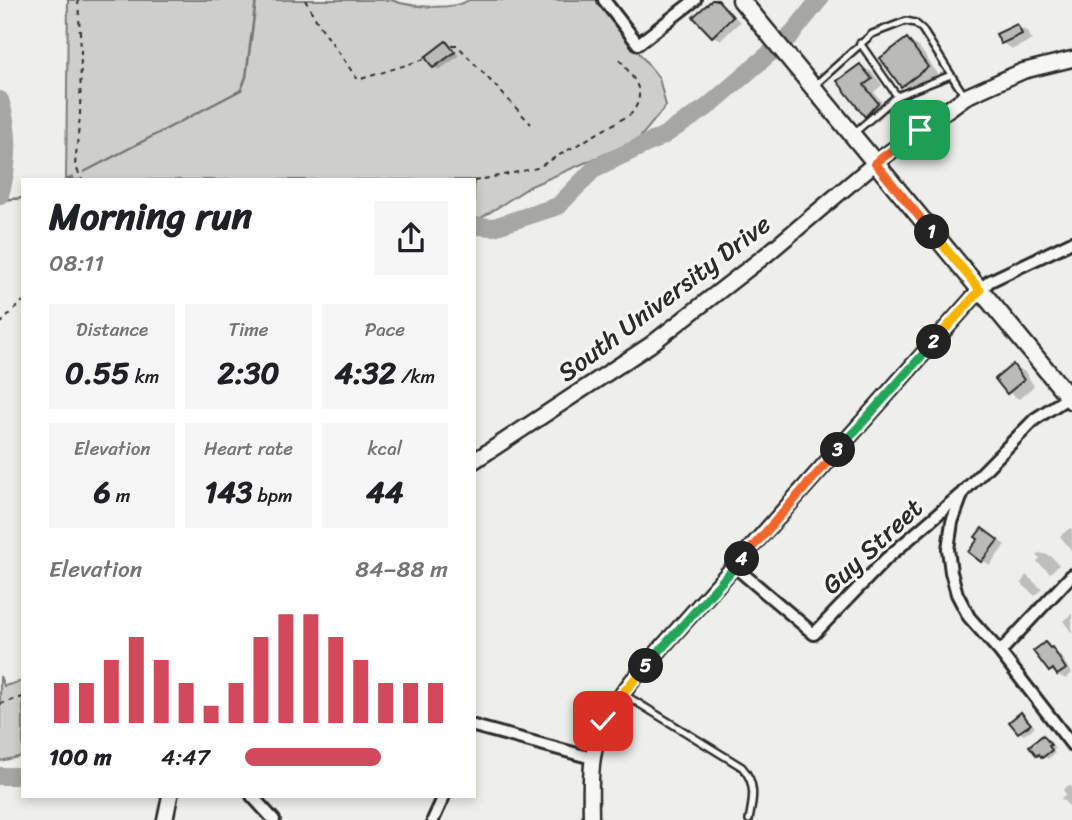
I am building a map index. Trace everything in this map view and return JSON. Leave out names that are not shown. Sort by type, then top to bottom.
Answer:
[{"type":"main road","points":[[746,6],[1071,397]]},
{"type":"main road","name":"South University Drive","points":[[476,460],[650,345],[766,255],[875,163],[965,97],[1023,71],[1072,59]]},
{"type":"main road","points":[[590,820],[592,758],[603,721],[622,694],[980,290]]},
{"type":"main road","points":[[164,820],[170,798]]},
{"type":"street","points":[[604,0],[638,44],[695,0]]},
{"type":"street","points":[[980,290],[990,281],[1072,242]]},
{"type":"street","name":"Guy Street","points":[[735,567],[814,634],[886,559],[963,492],[1035,419],[1071,397]]},
{"type":"street","points":[[963,492],[952,522],[948,549],[957,594],[969,617],[1000,652],[1072,745]]},
{"type":"street","points":[[1000,652],[1072,575]]},
{"type":"street","points":[[476,727],[592,758]]},
{"type":"street","points":[[254,798],[274,820]]},
{"type":"street","points":[[433,820],[443,798]]},
{"type":"lane","points":[[810,83],[872,34],[906,21],[915,23],[922,29],[965,97]]},
{"type":"lane","points":[[860,43],[897,96]]},
{"type":"lane","points":[[852,134],[897,96],[951,75]]},
{"type":"lane","points":[[622,694],[742,767],[751,779],[753,788],[749,820]]},
{"type":"path","points":[[78,0],[81,50],[80,116],[75,165],[81,178]]},
{"type":"path","points":[[305,0],[358,80],[425,59]]},
{"type":"path","points":[[452,45],[457,45],[531,124]]},
{"type":"path","points":[[476,181],[537,168],[631,114],[640,103],[640,91],[619,58]]},
{"type":"path","points":[[0,324],[21,302]]},
{"type":"path","points":[[0,704],[21,698]]},
{"type":"shaded area","points":[[68,0],[391,0],[430,7],[452,6],[469,0],[597,0],[659,78],[666,106],[638,140],[531,186],[481,218],[476,218],[476,178],[66,178]]},
{"type":"shaded area","points":[[0,676],[4,686],[21,682],[21,756],[0,761]]},
{"type":"building","points":[[712,0],[718,0],[733,17],[712,37],[693,17]]},
{"type":"building","points":[[1017,24],[1022,34],[1001,44],[996,34]]},
{"type":"building","points":[[907,38],[928,67],[901,87],[880,58]]},
{"type":"building","points":[[446,41],[455,52],[433,68],[425,57]]},
{"type":"building","points":[[860,64],[872,79],[864,85],[878,103],[865,117],[837,81]]},
{"type":"building","points":[[1013,364],[1024,380],[1007,394],[995,379]]},
{"type":"building","points":[[982,528],[998,540],[981,562],[968,552]]},
{"type":"building","points":[[1045,642],[1052,647],[1066,669],[1057,675],[1053,669],[1049,672],[1033,651]]},
{"type":"building","points":[[1021,712],[1031,724],[1018,733],[1009,722]]},
{"type":"building","points":[[1043,735],[1052,750],[1042,758],[1029,746]]},
{"type":"waterway","points":[[84,172],[241,90],[246,77],[256,0]]},
{"type":"waterway","points":[[476,226],[494,227],[558,206],[595,168],[663,136],[706,108],[791,35],[819,0]]},
{"type":"waterway","points":[[0,100],[7,148],[0,195]]},
{"type":"waterway","points":[[0,200],[21,198]]},
{"type":"waterway","points":[[0,776],[21,776]]},
{"type":"route","points":[[603,721],[632,681],[980,290],[875,163],[920,130]]}]
